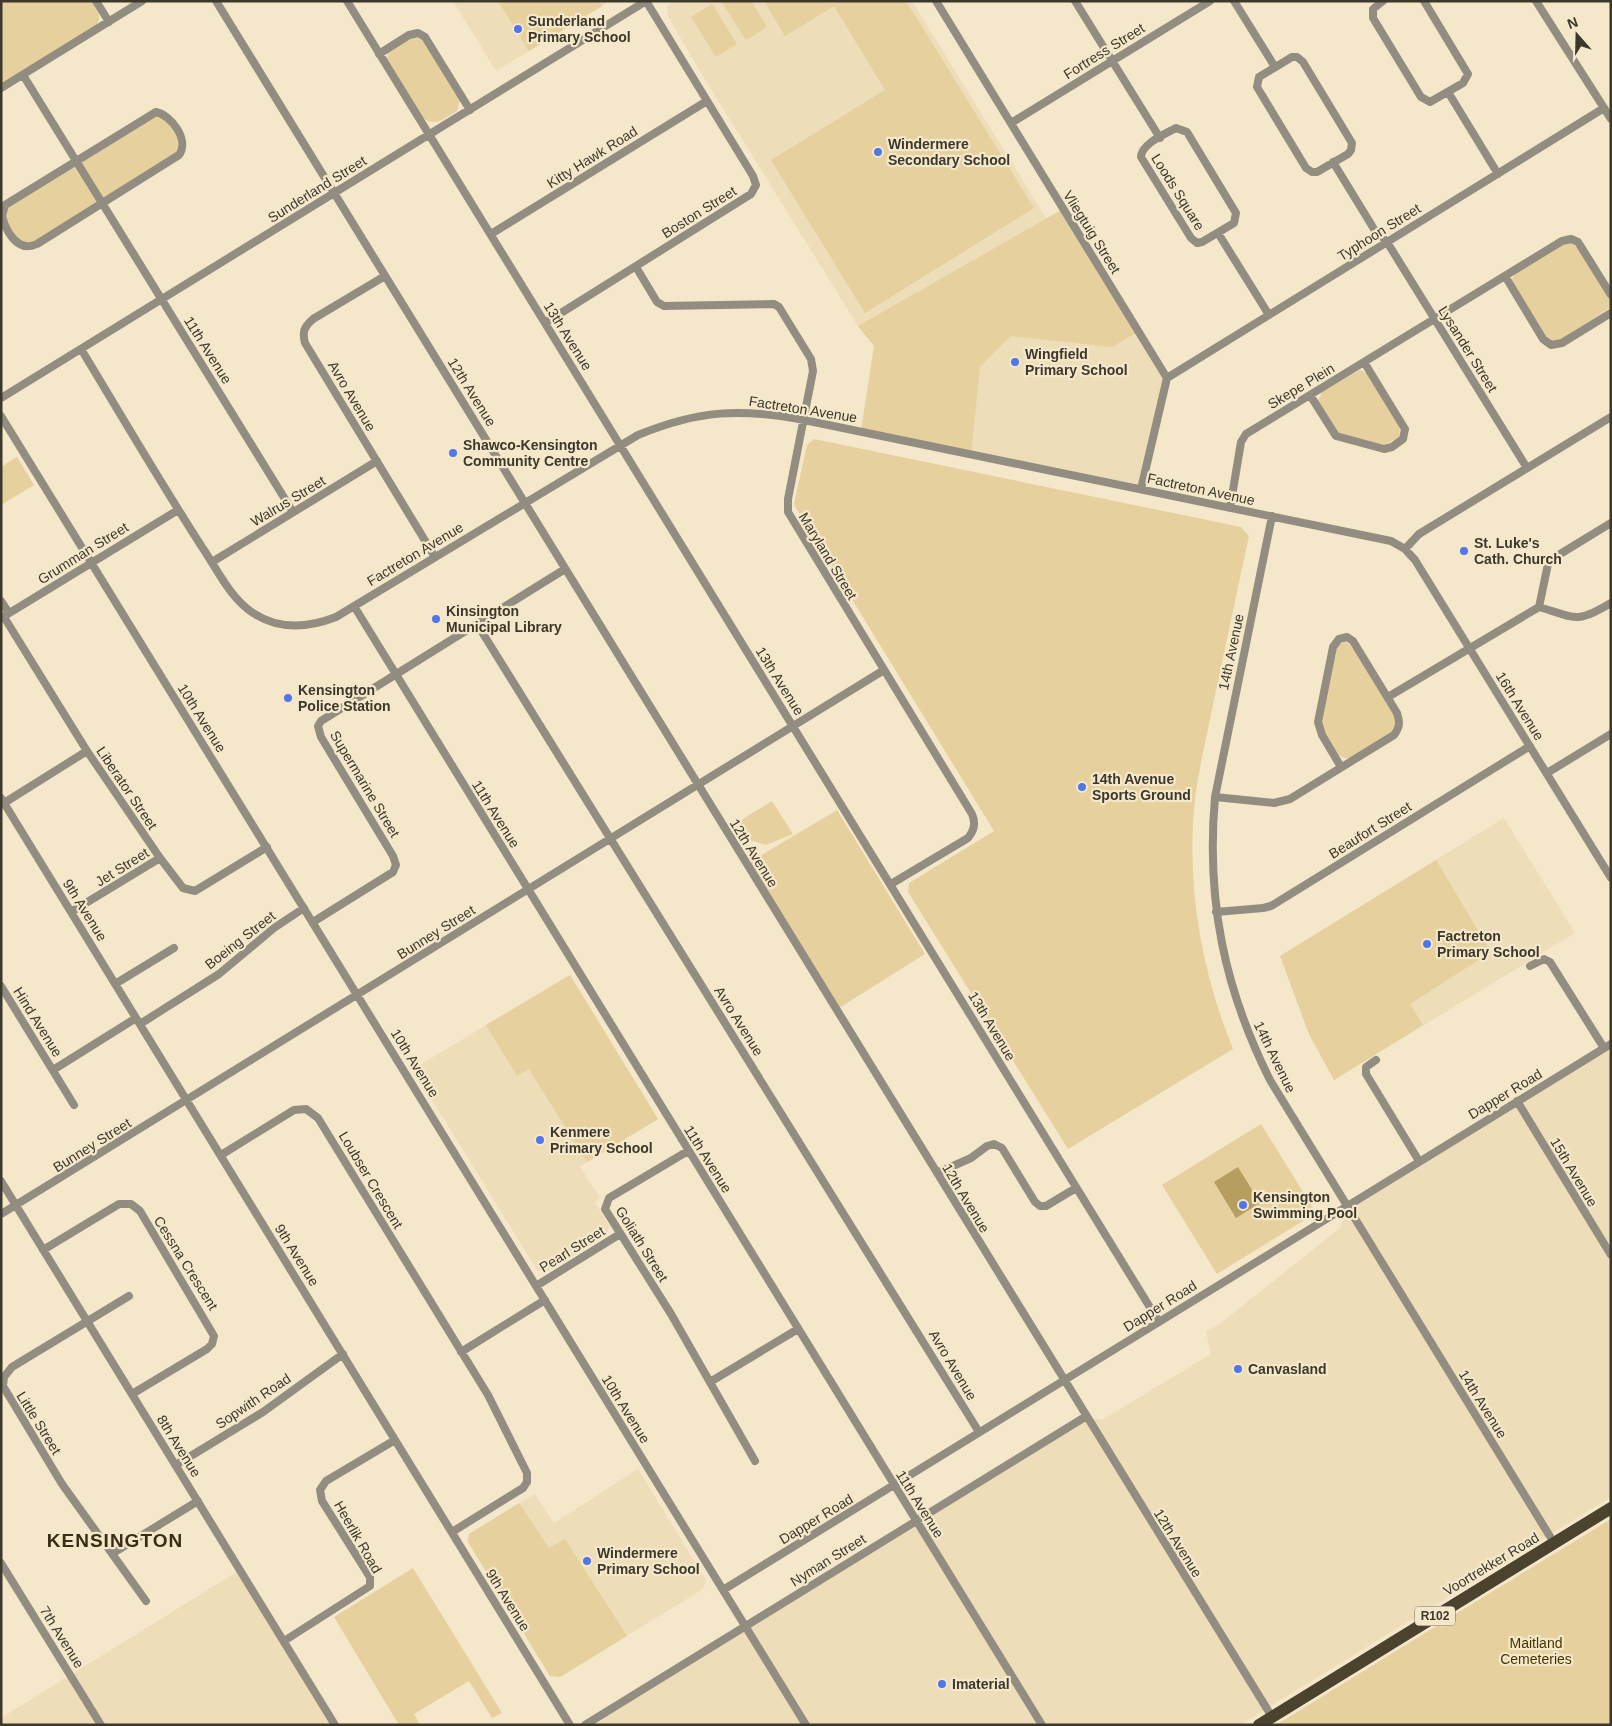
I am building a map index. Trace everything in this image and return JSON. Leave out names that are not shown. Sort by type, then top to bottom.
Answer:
[{"type":"main road","name":"Voortrekker Road","points":[[1259,1725],[1611,1508]]},
{"type":"street","points":[[96,1],[109,22]]},
{"type":"street","points":[[1,88],[142,1]]},
{"type":"street","name":"12th Avenue","points":[[216,1],[526,502],[565,569],[1085,1417],[1272,1717]]},
{"type":"street","name":"13th Avenue","points":[[347,1],[1159,1322]]},
{"type":"street","name":"Sunderland Street","points":[[1,398],[646,1]]},
{"type":"street","name":"Boston Street","points":[[545,323],[752,194],[756,185],[754,176],[646,1]]},
{"type":"street","name":"Vliegtuig Street","points":[[936,1],[1167,378]]},
{"type":"street","name":"Loods Square","points":[[1076,1],[1160,138]]},
{"type":"street","name":"Fortress Street","points":[[1011,123],[1210,1]]},
{"type":"street","points":[[1234,1],[1275,67]]},
{"type":"street","points":[[1383,1],[1374,7],[1372,16],[1422,97],[1430,102],[1465,81],[1467,72],[1424,1]]},
{"type":"street","points":[[1536,1],[1611,119]]},
{"type":"street","points":[[379,54],[409,35],[418,33],[425,37],[470,110]]},
{"type":"street","points":[[1292,57],[1301,60],[1352,142],[1351,150],[1317,172],[1308,170],[1258,89],[1257,82],[1259,77],[1275,67],[1292,57]]},
{"type":"street","name":"11th Avenue","points":[[23,75],[293,512]]},
{"type":"street","points":[[1448,92],[1498,174]]},
{"type":"street","name":"Kitty Hawk Road","points":[[491,234],[707,100]]},
{"type":"street","name":"Typhoon Street","points":[[1167,378],[1604,108]]},
{"type":"street","points":[[156,112],[164,114],[177,131],[183,144],[179,155],[102,202],[33,246],[20,244],[9,232],[2,216],[5,205],[156,112]]},
{"type":"street","name":"Loods Square","points":[[1176,128],[1184,129],[1187,132],[1236,213],[1234,223],[1218,233],[1202,242],[1194,242],[1141,157],[1144,148],[1176,128]]},
{"type":"street","name":"Lysander Street","points":[[1333,162],[1374,229],[1386,242],[1527,468]]},
{"type":"street","name":"Loods Square","points":[[1218,233],[1269,315]]},
{"type":"street","name":"Skepe Plein","points":[[1230,508],[1243,437],[1562,241],[1571,238],[1578,242],[1611,295]]},
{"type":"street","name":"Maryland Street","points":[[636,267],[657,302],[664,306],[768,302],[779,307],[813,365],[788,499],[788,512],[972,814],[975,822],[973,831],[968,838],[891,884]]},
{"type":"street","name":"Avro Avenue","points":[[385,276],[313,319],[304,328],[303,335],[305,343],[435,557]]},
{"type":"street","points":[[1505,276],[1542,339],[1551,345],[1562,343],[1611,313]]},
{"type":"street","name":"Factreton Avenue","points":[[80,349],[178,510],[239,602],[252,612],[276,624],[293,626],[322,622],[354,606],[620,445],[654,428],[706,415],[743,411],[804,420],[1272,516],[1391,541],[1405,549]]},
{"type":"street","points":[[1310,395],[1336,436],[1382,449],[1392,447],[1403,439],[1405,429],[1364,362]]},
{"type":"street","points":[[1141,489],[1167,378]]},
{"type":"street","name":"10th Avenue","points":[[1,416],[806,1725]]},
{"type":"street","points":[[1405,549],[1419,534],[1611,417]]},
{"type":"street","name":"Walrus Street","points":[[212,562],[377,461]]},
{"type":"street","name":"Grumman Street","points":[[5,616],[178,510]]},
{"type":"street","name":"14th Avenue","points":[[1272,516],[1215,797],[1212,839],[1216,912],[1227,969],[1252,1043],[1282,1100],[1554,1543]]},
{"type":"street","points":[[1539,607],[1548,564],[1552,559],[1611,523]]},
{"type":"street","name":"16th Avenue","points":[[1405,549],[1415,560],[1611,878]]},
{"type":"street","name":"Supermarine Street","points":[[313,922],[395,870],[393,856],[321,737],[318,726],[320,721],[565,569]]},
{"type":"street","name":"Liberator Street","points":[[1,601],[5,616],[87,751],[160,858],[183,888],[195,891],[267,847]]},
{"type":"street","points":[[1388,697],[1539,607],[1576,618],[1584,618],[1611,603]]},
{"type":"street","name":"11th Avenue","points":[[354,606],[1042,1725]]},
{"type":"street","name":"Avro Avenue","points":[[477,624],[979,1432]]},
{"type":"street","points":[[1215,797],[1274,803],[1290,799],[1394,735],[1400,720],[1353,641],[1347,637],[1339,638],[1333,647],[1318,722],[1319,729],[1341,767]]},
{"type":"street","name":"Bunney Street","points":[[1,1214],[884,670]]},
{"type":"street","points":[[1547,774],[1611,734]]},
{"type":"street","name":"Beaufort Street","points":[[1216,912],[1271,906],[1530,746]]},
{"type":"street","points":[[3,801],[87,751]]},
{"type":"street","name":"9th Avenue","points":[[3,801],[570,1725]]},
{"type":"street","name":"Jet Street","points":[[71,912],[160,858]]},
{"type":"street","name":"Boeing Street","points":[[138,1021],[219,974],[274,928],[304,908]]},
{"type":"street","points":[[115,984],[174,948]]},
{"type":"street","points":[[1530,966],[1544,959],[1550,962],[1607,1046]]},
{"type":"street","name":"Hind Avenue","points":[[1,986],[74,1106]]},
{"type":"street","name":"Hind Avenue","points":[[53,1070],[138,1021]]},
{"type":"street","name":"Dapper Road","points":[[723,1590],[1607,1046]]},
{"type":"street","points":[[1376,1060],[1366,1067],[1366,1074],[1420,1161]]},
{"type":"street","name":"15th Avenue","points":[[1516,1101],[1611,1256]]},
{"type":"street","name":"Loubser Crescent","points":[[221,1155],[294,1110],[306,1109],[313,1112],[488,1395],[526,1470],[528,1479],[521,1490],[452,1532]]},
{"type":"street","points":[[937,1173],[971,1158],[987,1146],[994,1144],[1002,1148],[1037,1204],[1046,1206],[1076,1188]]},
{"type":"street","name":"Goliath Street","points":[[688,1151],[607,1200],[606,1211],[756,1461]]},
{"type":"street","name":"8th Avenue","points":[[1,1181],[336,1725]]},
{"type":"street","name":"Cessna Crescent","points":[[43,1250],[119,1204],[131,1204],[140,1211],[214,1336],[212,1344],[207,1349],[132,1394]]},
{"type":"street","name":"Pearl Street","points":[[536,1286],[620,1234]]},
{"type":"street","name":"Little Street","points":[[130,1296],[12,1367],[4,1377],[3,1386],[62,1484],[113,1553],[146,1602]]},
{"type":"street","points":[[461,1352],[545,1300]]},
{"type":"street","points":[[710,1382],[798,1329]]},
{"type":"street","name":"Sopwith Road","points":[[176,1465],[263,1412],[342,1354]]},
{"type":"street","name":"Nyman Street","points":[[585,1725],[1085,1417]]},
{"type":"street","name":"Heerlik Road","points":[[284,1641],[370,1586],[370,1577],[322,1501],[320,1490],[326,1481],[395,1440]]},
{"type":"street","points":[[113,1553],[198,1501]]},
{"type":"street","name":"7th Avenue","points":[[1,1563],[101,1725]]},
{"type":"shaded area","name":"Sunderland Primary School","points":[[453,1],[610,1],[496,71]]},
{"type":"shaded area","points":[[674,1],[912,1],[1046,218],[1063,209],[1167,378],[1141,489],[861,431],[874,346],[858,326],[668,17],[667,6]]},
{"type":"shaded area","name":"Factreton Primary School","points":[[1504,818],[1575,933],[1334,1080],[1309,1034],[1280,956]]},
{"type":"shaded area","name":"Kenmere Primary School","points":[[570,975],[658,1119],[580,1167],[600,1198],[595,1202],[609,1226],[607,1235],[546,1272],[537,1270],[413,1069]]},
{"type":"shaded area","points":[[1611,1044],[1611,1497],[1240,1725],[585,1725],[1085,1417],[1102,1420],[1211,1354],[1206,1331],[1221,1323],[1340,1228],[1347,1206]]},
{"type":"shaded area","points":[[1238,1167],[1260,1203],[1236,1218],[1214,1182]]},
{"type":"shaded area","name":"Windermere Primary School","points":[[638,1469],[706,1580],[703,1589],[560,1677],[550,1676],[468,1542],[469,1534],[535,1494],[554,1523]]},
{"type":"shaded area","points":[[240,1570],[335,1725],[1,1725],[1,1718]]},
{"type":"green space","points":[[1,1],[92,1],[99,20],[96,26],[1,84]]},
{"type":"green space","points":[[498,1],[599,1],[602,6],[529,51]]},
{"type":"green space","points":[[721,1],[751,1],[767,27],[746,40]]},
{"type":"green space","name":"Windermere Secondary School","points":[[764,1],[906,1],[1034,208],[865,313],[771,160],[885,90],[834,6],[785,36]]},
{"type":"green space","points":[[712,4],[737,44],[716,57],[691,17]]},
{"type":"green space","points":[[415,37],[425,42],[460,100],[457,111],[436,122],[427,121],[423,118],[387,58],[388,53],[409,38]]},
{"type":"green space","points":[[156,112],[177,131],[181,152],[37,244],[24,246],[4,224],[5,205]]},
{"type":"green space","points":[[1063,209],[1139,331],[1112,347],[1011,336],[980,367],[971,454],[861,431],[874,346],[858,326]]},
{"type":"green space","points":[[1567,242],[1576,246],[1610,300],[1611,307],[1560,340],[1552,342],[1546,338],[1512,279],[1515,273]]},
{"type":"green space","points":[[1360,370],[1368,374],[1400,427],[1399,438],[1384,445],[1339,434],[1318,401],[1322,392]]},
{"type":"green space","name":"14th Avenue Sports Ground","points":[[814,439],[1241,527],[1249,536],[1201,761],[1196,792],[1192,852],[1196,910],[1201,938],[1214,994],[1233,1049],[1068,1149],[908,892],[909,883],[994,831],[794,504],[807,445]]},
{"type":"green space","points":[[17,457],[34,485],[1,505],[1,467]]},
{"type":"green space","points":[[1346,642],[1352,646],[1394,715],[1396,725],[1391,733],[1350,758],[1340,756],[1335,752],[1321,724],[1337,647],[1341,643]]},
{"type":"green space","points":[[772,801],[793,834],[766,845],[740,837],[733,825]]},
{"type":"green space","points":[[837,810],[925,954],[839,1008],[750,862]]},
{"type":"green space","name":"Factreton Primary School","points":[[1436,860],[1491,952],[1410,1004],[1423,1025],[1334,1080],[1309,1034],[1280,956]]},
{"type":"green space","points":[[570,975],[658,1119],[587,1162],[529,1069],[517,1076],[486,1025]]},
{"type":"green space","name":"Kensington Swimming Pool","points":[[1261,1124],[1316,1213],[1217,1274],[1162,1185]]},
{"type":"green space","points":[[519,1503],[549,1548],[565,1539],[627,1636],[560,1677],[550,1676],[468,1542],[469,1534]]},
{"type":"green space","name":"Maitland Cemeteries","points":[[1611,1519],[1611,1725],[1276,1725],[1438,1625],[1443,1627],[1451,1621],[1454,1615]]},
{"type":"green space","points":[[413,1568],[502,1713],[492,1718],[469,1681],[414,1714],[420,1725],[399,1725],[334,1617]]},
{"type":"place","name":"Sunderland Primary School","points":[[518,29]]},
{"type":"place","name":"Windermere Secondary School","points":[[878,152]]},
{"type":"place","name":"Wingfield Primary School","points":[[1015,362]]},
{"type":"place","name":"Shawco-Kensington Community Centre","points":[[453,453]]},
{"type":"place","name":"St. Luke's Cath. Church","points":[[1464,551]]},
{"type":"place","name":"Kinsington Municipal Library","points":[[436,619]]},
{"type":"place","name":"Kensington Police Station","points":[[288,698]]},
{"type":"place","name":"14th Avenue Sports Ground","points":[[1082,787]]},
{"type":"place","name":"Factreton Primary School","points":[[1427,944]]},
{"type":"place","name":"Kenmere Primary School","points":[[540,1140]]},
{"type":"place","name":"Kensington Swimming Pool","points":[[1243,1205]]},
{"type":"place","name":"Canvasland","points":[[1238,1369]]},
{"type":"place","name":"Windermere Primary School","points":[[587,1561]]},
{"type":"place","name":"Imaterial","points":[[942,1684]]},
{"type":"district","name":"KENSINGTON","points":[[115,1540]]}]
